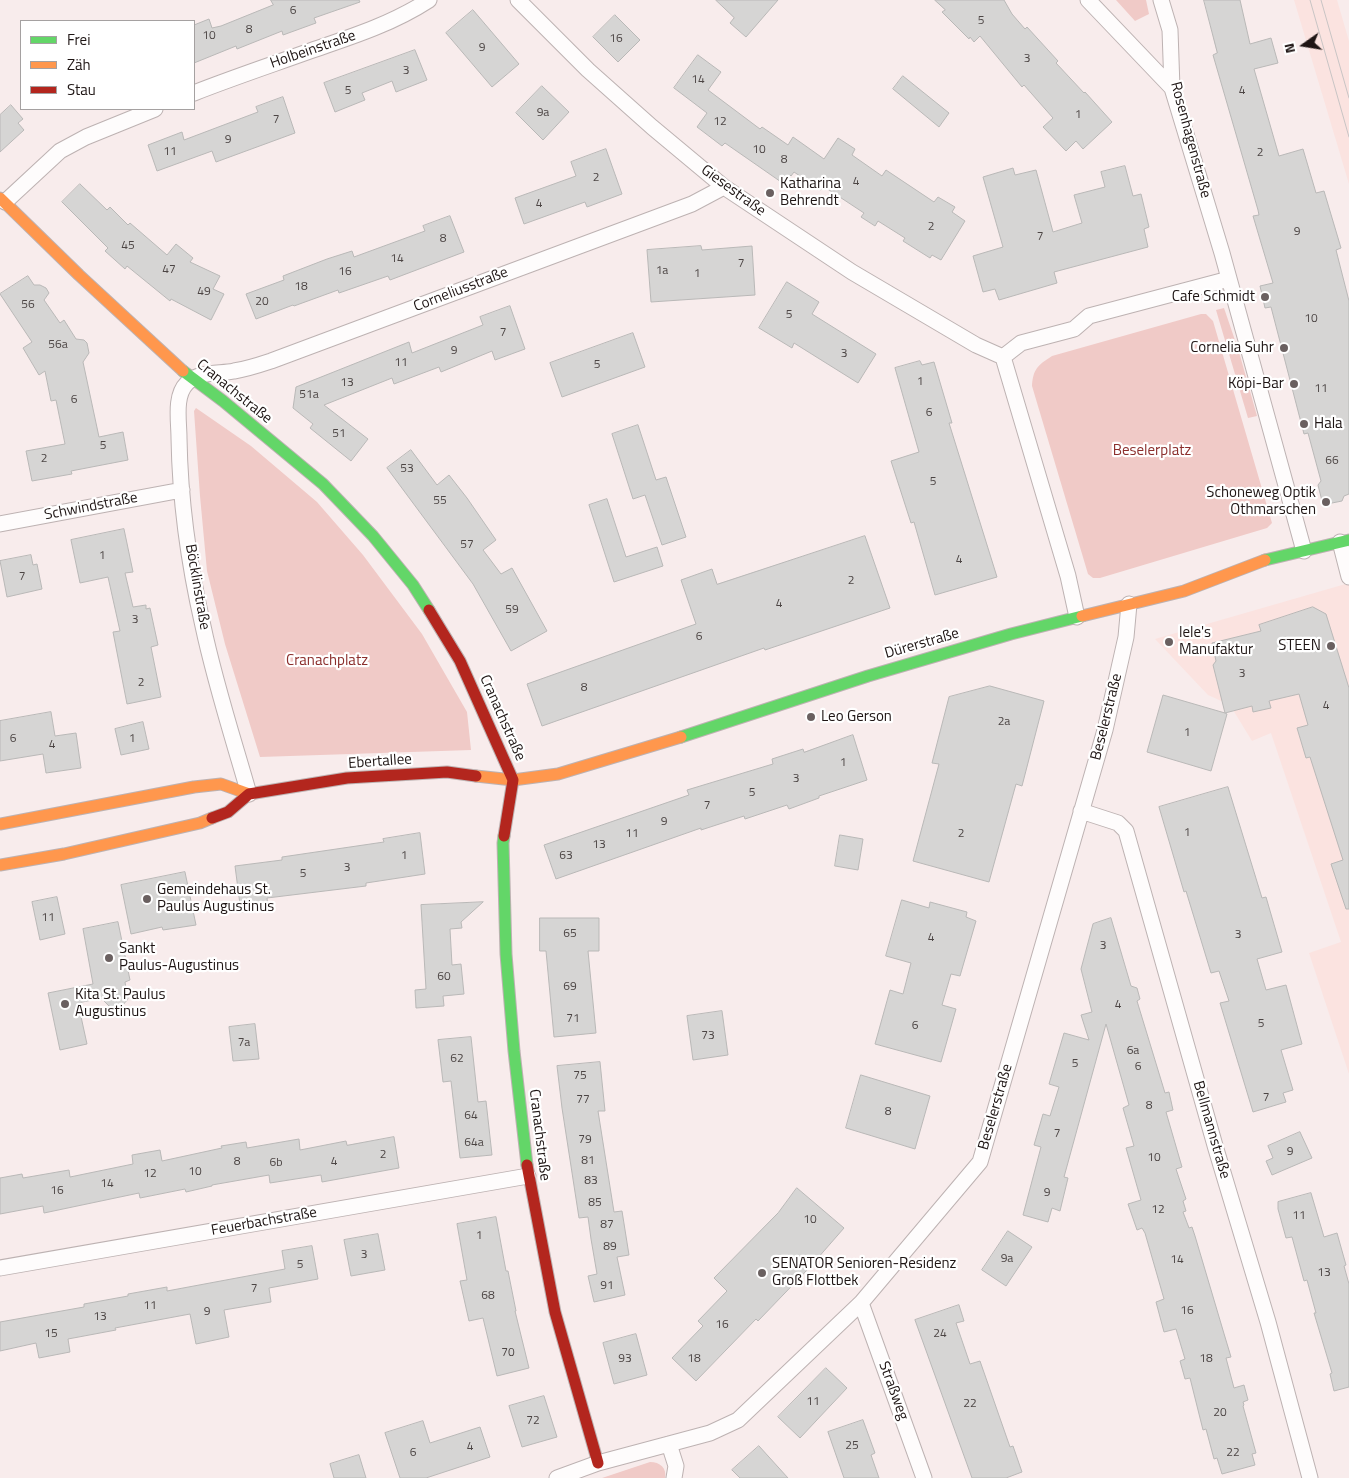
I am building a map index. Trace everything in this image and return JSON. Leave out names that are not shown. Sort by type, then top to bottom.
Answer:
[{"type":"main road","name":"Cranachstraße","points":[[2,200],[192,379],[222,401],[323,484],[373,536],[413,585],[460,661],[513,780],[503,843],[506,954],[514,1051],[528,1176],[555,1312],[598,1464]]},
{"type":"main road","name":"Dürerstraße","points":[[513,780],[558,774],[684,736],[868,676],[1011,634],[1184,590],[1251,564],[1345,541]]},
{"type":"main road","name":"Ebertallee","points":[[0,824],[194,787],[222,784],[249,794],[347,778],[447,772],[513,780]]},
{"type":"main road","points":[[0,865],[64,854],[200,823],[228,812],[249,794]]},
{"type":"street","name":"Holbeinstraße","points":[[195,93],[237,76],[364,33],[391,22],[429,0]]},
{"type":"street","name":"Giesestraße","points":[[518,0],[588,70],[724,187],[852,272],[976,345],[1003,356]]},
{"type":"street","points":[[1088,0],[1172,88]]},
{"type":"street","name":"Rosenhagenstraße","points":[[1161,0],[1170,30],[1172,88],[1229,279]]},
{"type":"street","points":[[2,200],[60,151],[86,137],[152,110]]},
{"type":"street","name":"Corneliusstraße","points":[[192,379],[253,367],[271,361],[692,204],[724,187]]},
{"type":"street","points":[[1077,617],[1068,576],[1003,356],[1021,343],[1074,329],[1090,316],[1229,279],[1304,551]]},
{"type":"street","name":"Böcklinstraße","points":[[192,379],[183,388],[179,399],[179,448],[190,558],[202,625],[217,685],[249,794]]},
{"type":"street","name":"Schwindstraße","points":[[0,524],[182,490]]},
{"type":"street","points":[[1345,541],[1349,577]]},
{"type":"street","name":"Beselerstraße","points":[[557,1478],[598,1464],[710,1433],[738,1420],[861,1303],[980,1162],[1105,730],[1126,637],[1129,604]]},
{"type":"street","name":"Bellmannstraße","points":[[1081,811],[1118,822],[1126,831],[1216,1149],[1268,1322],[1310,1478]]},
{"type":"street","name":"Feuerbachstraße","points":[[0,1268],[528,1176]]},
{"type":"street","name":"Straßweg","points":[[861,1303],[924,1478]]},
{"type":"street","points":[[669,1444],[676,1466],[674,1478]]},
{"type":"shaded area","points":[[1294,0],[1337,0],[1349,41],[1349,184]]},
{"type":"shaded area","points":[[1349,583],[1349,1074],[1309,953],[1341,942],[1271,733],[1252,741],[1230,705],[1208,695],[1155,639]]},
{"type":"green space","points":[[1116,0],[1146,0],[1149,14],[1135,21]]},
{"type":"green space","points":[[1224,308],[1257,416],[1248,418],[1216,310]]},
{"type":"green space","name":"Beselerplatz","points":[[1206,314],[1213,321],[1272,523],[1267,528],[1100,578],[1093,578],[1088,574],[1032,386],[1035,371],[1052,356]]},
{"type":"green space","name":"Cranachplatz","points":[[196,408],[251,446],[317,502],[363,555],[422,634],[467,712],[471,750],[260,757],[225,644],[207,571],[194,411]]},
{"type":"green space","points":[[650,1462],[662,1466],[665,1471],[665,1478],[602,1478]]},
{"type":"building","points":[[271,0],[359,0],[360,2],[314,18],[316,23],[283,35],[282,31],[237,49],[236,46],[195,63],[195,25],[209,19],[212,28],[221,26],[273,5]]},
{"type":"building","points":[[716,0],[778,0],[746,37],[730,23],[734,18]]},
{"type":"building","points":[[935,0],[1004,0],[1012,14],[1025,29],[1027,27],[1058,61],[1056,63],[1112,122],[1083,149],[1076,141],[1066,151],[1043,127],[1053,118],[1024,85],[1022,87],[980,36],[974,42],[970,37],[969,39],[942,12],[945,10]]},
{"type":"building","points":[[1204,0],[1240,0],[1250,44],[1271,38],[1278,63],[1254,69],[1279,156],[1303,149],[1316,193],[1324,191],[1341,248],[1336,250],[1349,301],[1349,494],[1344,496],[1342,501],[1327,504],[1322,501],[1318,485],[1321,481],[1308,433],[1304,434],[1271,307],[1265,308],[1260,286],[1273,283],[1253,216],[1259,215],[1258,210],[1213,55],[1217,53]]},
{"type":"building","points":[[473,10],[519,64],[492,87],[446,33]]},
{"type":"building","points":[[615,15],[640,40],[618,62],[593,37]]},
{"type":"building","points":[[415,50],[427,80],[396,92],[392,81],[362,93],[365,100],[335,112],[324,83]]},
{"type":"building","points":[[698,55],[721,72],[708,90],[760,129],[762,127],[788,145],[793,137],[824,159],[838,138],[855,149],[852,155],[882,176],[886,170],[934,202],[938,197],[955,207],[952,212],[965,221],[941,260],[932,255],[930,258],[903,241],[905,238],[878,221],[875,226],[861,217],[864,213],[823,186],[821,190],[794,172],[784,184],[725,143],[722,146],[697,127],[707,113],[674,88]]},
{"type":"building","points":[[903,76],[949,113],[939,127],[893,89]]},
{"type":"building","points":[[542,86],[569,112],[543,140],[516,113]]},
{"type":"building","points":[[283,97],[295,133],[216,162],[212,151],[157,171],[148,145],[182,132],[184,140],[258,112],[256,107]]},
{"type":"building","points":[[11,105],[23,119],[18,123],[24,130],[0,152],[0,115]]},
{"type":"building","points":[[606,149],[622,194],[587,207],[585,202],[524,224],[515,198],[576,176],[571,162]]},
{"type":"building","points":[[1125,166],[1133,196],[1141,194],[1149,227],[1144,229],[1148,247],[1054,272],[1057,283],[999,300],[995,289],[983,292],[973,256],[1003,247],[983,177],[1013,168],[1015,175],[1036,170],[1053,232],[1082,223],[1074,195],[1105,187],[1101,172]]},
{"type":"building","points":[[80,184],[107,210],[110,207],[128,225],[130,223],[167,255],[176,244],[193,258],[190,262],[220,276],[213,289],[224,294],[211,320],[171,299],[170,301],[127,266],[125,269],[105,251],[108,248],[62,202]]},
{"type":"building","points":[[450,216],[464,252],[390,280],[388,276],[339,293],[338,290],[256,319],[246,294],[284,280],[283,276],[327,259],[352,251],[354,257],[425,231],[423,226]]},
{"type":"building","points":[[701,246],[702,250],[752,246],[755,295],[651,302],[647,250]]},
{"type":"building","points":[[28,276],[34,285],[46,288],[49,293],[44,300],[60,323],[64,320],[76,339],[84,340],[87,343],[89,353],[83,362],[99,437],[123,432],[128,460],[71,471],[72,474],[32,481],[26,451],[65,444],[56,400],[51,401],[45,371],[39,375],[23,348],[32,342],[0,294]]},
{"type":"building","points":[[787,282],[819,302],[812,314],[876,354],[858,383],[794,343],[792,348],[759,328]]},
{"type":"building","points":[[510,306],[525,349],[495,360],[492,351],[441,372],[439,367],[394,384],[392,378],[324,405],[368,439],[351,461],[310,428],[313,424],[293,408],[296,387],[409,342],[412,353],[483,325],[480,317]]},
{"type":"building","points":[[633,333],[645,367],[562,397],[550,363]]},
{"type":"building","points":[[920,361],[922,365],[934,362],[952,423],[949,423],[997,577],[935,595],[914,522],[911,523],[891,461],[919,452],[895,368]]},
{"type":"building","points":[[638,425],[656,480],[666,477],[686,537],[662,545],[645,495],[633,499],[612,434]]},
{"type":"building","points":[[411,450],[437,485],[449,475],[467,498],[496,540],[483,550],[501,574],[512,568],[547,631],[511,651],[473,584],[387,468]]},
{"type":"building","points":[[607,499],[626,557],[657,547],[663,566],[614,582],[589,505]]},
{"type":"building","points":[[124,529],[133,572],[125,573],[133,607],[146,605],[146,609],[150,608],[158,645],[151,647],[161,697],[127,704],[113,632],[120,631],[108,577],[80,583],[71,540]]},
{"type":"building","points":[[865,536],[890,608],[765,650],[764,648],[542,726],[527,684],[696,624],[681,580],[712,569],[717,584]]},
{"type":"building","points":[[31,555],[33,565],[37,564],[42,589],[7,597],[0,561]]},
{"type":"building","points":[[1313,607],[1326,614],[1349,688],[1349,909],[1346,909],[1331,864],[1343,860],[1310,757],[1306,758],[1297,728],[1308,725],[1299,694],[1269,701],[1271,708],[1253,712],[1252,706],[1225,713],[1213,665],[1216,661],[1212,643],[1261,631],[1259,625]]},
{"type":"building","points":[[990,686],[1044,701],[1022,786],[1016,784],[989,882],[913,861],[939,764],[932,763],[949,697]]},
{"type":"building","points":[[1163,695],[1227,714],[1211,771],[1147,752]]},
{"type":"building","points":[[51,712],[55,736],[76,733],[81,768],[46,773],[43,754],[0,761],[0,721]]},
{"type":"building","points":[[143,722],[149,749],[121,755],[115,729]]},
{"type":"building","points":[[853,735],[867,780],[819,796],[819,798],[789,809],[787,805],[745,819],[744,816],[701,830],[701,828],[556,879],[544,845],[689,795],[687,790],[773,764],[772,759],[803,749],[804,752]]},
{"type":"building","points":[[1228,787],[1262,898],[1266,897],[1282,952],[1257,959],[1266,990],[1286,985],[1302,1044],[1281,1050],[1293,1090],[1283,1093],[1286,1102],[1253,1112],[1220,1003],[1229,1001],[1219,971],[1211,973],[1186,891],[1184,892],[1159,807]]},
{"type":"building","points":[[420,833],[425,874],[366,883],[366,886],[267,898],[268,908],[241,912],[235,866],[282,860],[282,857],[384,842],[383,839]]},
{"type":"building","points":[[840,835],[863,839],[858,870],[835,866]]},
{"type":"building","points":[[185,872],[196,925],[163,930],[162,927],[131,934],[121,885]]},
{"type":"building","points":[[57,897],[65,934],[40,940],[32,902]]},
{"type":"building","points":[[902,900],[929,908],[930,902],[967,912],[966,917],[976,921],[960,976],[951,974],[942,1005],[956,1009],[941,1062],[875,1044],[890,990],[903,994],[911,963],[886,956]]},
{"type":"building","points":[[483,902],[461,922],[462,928],[450,929],[452,965],[461,964],[464,994],[443,996],[444,1006],[416,1008],[415,990],[426,989],[421,905]]},
{"type":"building","points":[[540,918],[599,918],[599,951],[588,951],[596,1033],[554,1037],[546,951],[540,951]]},
{"type":"building","points":[[1111,918],[1131,986],[1137,988],[1140,999],[1137,1001],[1165,1093],[1169,1092],[1173,1110],[1166,1112],[1182,1167],[1176,1169],[1186,1199],[1183,1201],[1186,1211],[1183,1212],[1189,1228],[1192,1227],[1195,1236],[1231,1357],[1226,1358],[1234,1388],[1244,1385],[1248,1400],[1243,1402],[1243,1406],[1256,1453],[1252,1454],[1255,1465],[1222,1474],[1217,1458],[1214,1459],[1206,1429],[1203,1430],[1190,1378],[1185,1379],[1180,1361],[1185,1359],[1176,1329],[1164,1332],[1156,1302],[1164,1299],[1145,1233],[1142,1228],[1137,1230],[1128,1204],[1141,1200],[1126,1148],[1134,1146],[1123,1108],[1129,1105],[1106,1024],[1064,1177],[1068,1178],[1060,1211],[1052,1208],[1048,1222],[1023,1215],[1041,1147],[1034,1145],[1043,1114],[1050,1116],[1059,1087],[1049,1084],[1064,1033],[1089,1040],[1081,1015],[1092,1012],[1081,969],[1093,924]]},
{"type":"building","points":[[118,922],[130,980],[125,982],[128,999],[122,1006],[114,1008],[101,998],[78,1003],[87,1044],[60,1050],[48,993],[93,984],[83,929]]},
{"type":"building","points":[[722,1011],[728,1055],[693,1060],[687,1016]]},
{"type":"building","points":[[255,1024],[259,1059],[233,1061],[229,1027]]},
{"type":"building","points":[[471,1037],[478,1102],[486,1101],[492,1155],[460,1158],[451,1081],[443,1082],[438,1040]]},
{"type":"building","points":[[600,1062],[605,1111],[598,1111],[614,1212],[622,1211],[629,1255],[617,1257],[625,1295],[594,1302],[588,1276],[597,1274],[588,1217],[579,1218],[557,1066]]},
{"type":"building","points":[[861,1075],[930,1096],[915,1149],[846,1128]]},
{"type":"building","points":[[1300,1132],[1312,1158],[1272,1175],[1266,1161],[1273,1158],[1268,1146]]},
{"type":"building","points":[[394,1137],[399,1168],[322,1182],[321,1175],[270,1183],[269,1175],[212,1185],[186,1192],[185,1189],[140,1198],[139,1193],[44,1213],[43,1206],[0,1214],[0,1178],[22,1174],[23,1178],[69,1170],[70,1177],[133,1164],[132,1155],[160,1150],[162,1161],[222,1148],[221,1146],[246,1142],[247,1148],[299,1139],[300,1150],[346,1141],[347,1145]]},
{"type":"building","points":[[797,1188],[844,1228],[810,1267],[758,1321],[756,1319],[696,1381],[672,1358],[703,1326],[698,1321],[727,1291],[714,1278],[778,1213]]},
{"type":"building","points":[[1311,1193],[1324,1237],[1337,1233],[1349,1284],[1349,1387],[1334,1391],[1330,1374],[1332,1373],[1314,1313],[1316,1313],[1307,1280],[1304,1281],[1292,1237],[1286,1238],[1278,1209],[1278,1202]]},
{"type":"building","points":[[496,1217],[506,1271],[508,1271],[515,1311],[529,1368],[497,1376],[483,1318],[469,1321],[460,1281],[467,1280],[457,1224]]},
{"type":"building","points":[[1008,1231],[1032,1247],[1006,1286],[982,1270]]},
{"type":"building","points":[[378,1234],[385,1270],[351,1276],[344,1240]]},
{"type":"building","points":[[312,1246],[318,1279],[269,1288],[271,1302],[224,1310],[229,1337],[196,1344],[190,1314],[68,1339],[70,1352],[39,1358],[36,1343],[0,1351],[0,1322],[84,1307],[84,1304],[128,1296],[128,1294],[167,1287],[167,1291],[285,1269],[282,1251]]},
{"type":"building","points":[[959,1305],[964,1321],[956,1323],[970,1364],[980,1361],[1010,1447],[1013,1446],[1022,1472],[1006,1478],[972,1478],[915,1320]]},
{"type":"building","points":[[636,1334],[647,1375],[614,1384],[603,1343]]},
{"type":"building","points":[[826,1368],[847,1388],[800,1438],[778,1417]]},
{"type":"building","points":[[544,1396],[557,1437],[522,1447],[509,1406]]},
{"type":"building","points":[[863,1420],[875,1453],[871,1455],[879,1478],[844,1478],[828,1432]]},
{"type":"building","points":[[423,1421],[430,1443],[480,1427],[490,1457],[426,1478],[400,1478],[385,1433]]},
{"type":"building","points":[[759,1446],[788,1478],[740,1478],[732,1470]]},
{"type":"building","points":[[359,1455],[366,1478],[334,1478],[330,1464]]},
{"type":"tram line","points":[[1310,0],[1349,137]]},
{"type":"tram line","points":[[1321,0],[1349,98]]},
{"type":"traffic: fast","points":[[183,371],[223,401],[323,484],[373,536],[413,585],[429,610]]},
{"type":"traffic: fast","points":[[1265,560],[1349,540]]},
{"type":"traffic: fast","points":[[681,737],[868,676],[1011,634],[1082,616]]},
{"type":"traffic: fast","points":[[504,836],[506,954],[514,1051],[527,1165]]},
{"type":"traffic: slow","points":[[0,198],[79,275],[183,371]]},
{"type":"traffic: slow","points":[[1082,616],[1184,591],[1265,560]]},
{"type":"traffic: slow","points":[[476,776],[513,780],[558,774],[681,737]]},
{"type":"traffic: slow","points":[[0,824],[194,787],[221,784],[249,794]]},
{"type":"traffic: slow","points":[[0,865],[64,854],[200,823],[212,818]]},
{"type":"traffic: jam","points":[[429,610],[460,661],[513,780],[504,836]]},
{"type":"traffic: jam","points":[[212,818],[228,812],[249,794],[347,778],[447,772],[476,776]]},
{"type":"traffic: jam","points":[[527,1165],[555,1312],[598,1463]]},
{"type":"place","name":"Katharina Behrendt","points":[[770,193]]},
{"type":"place","name":"Cafe Schmidt","points":[[1265,297]]},
{"type":"place","name":"Cornelia Suhr","points":[[1284,348]]},
{"type":"place","name":"Köpi-Bar","points":[[1294,384]]},
{"type":"place","name":"Hala","points":[[1304,424]]},
{"type":"place","name":"Schoneweg Optik Othmarschen","points":[[1326,502]]},
{"type":"place","name":"lele's Manufaktur","points":[[1169,642]]},
{"type":"place","name":"STEEN","points":[[1331,646]]},
{"type":"place","name":"Leo Gerson","points":[[811,717]]},
{"type":"place","name":"Gemeindehaus St. Paulus Augustinus","points":[[147,899]]},
{"type":"place","name":"Sankt Paulus-Augustinus","points":[[109,958]]},
{"type":"place","name":"Kita St. Paulus Augustinus","points":[[65,1004]]},
{"type":"place","name":"SENATOR Senioren-Residenz Groß Flottbek","points":[[762,1273]]}]
